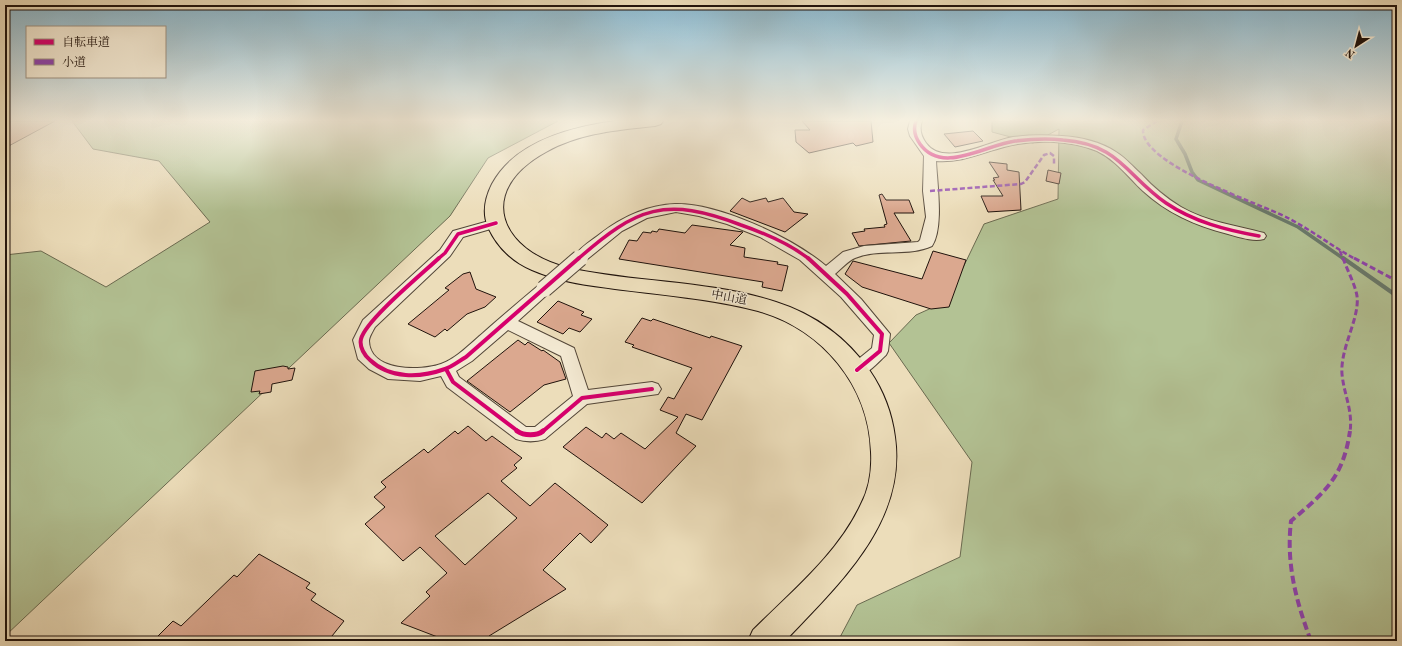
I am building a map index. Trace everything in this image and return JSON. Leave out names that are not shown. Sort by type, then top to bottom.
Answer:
[{"type":"highway","name":"中山道","points":[[535,151],[513,167],[498,188],[494,198],[496,223],[503,236],[514,249],[527,259],[557,272],[578,277],[726,297],[770,308],[791,316],[817,332],[842,353],[857,370],[868,388],[878,410],[883,434],[885,471],[879,495],[872,513],[847,551],[764,641]]},
{"type":"street","points":[[924,151],[930,156],[955,158],[979,151]]},
{"type":"street","points":[[1106,151],[1116,157],[1150,191],[1181,213],[1209,225],[1260,236]]},
{"type":"street","points":[[826,274],[848,255],[869,249],[920,246],[927,243],[934,217],[930,191],[930,156]]},
{"type":"street","points":[[496,223],[458,234],[445,253],[369,324],[361,340],[364,355],[375,365],[394,374],[420,375],[446,370],[466,357],[620,225],[641,215],[662,210],[686,209],[717,217],[775,240],[805,256],[826,274],[862,309],[882,334],[880,352],[857,370]]},
{"type":"street","points":[[506,322],[568,352],[582,398]]},
{"type":"street","points":[[446,370],[453,382],[522,434],[539,434],[582,398],[652,389]]},
{"type":"green space","points":[[105,151],[501,151],[488,158],[450,216],[5,636],[5,255],[41,251],[106,287],[210,222],[159,161]]},
{"type":"green space","points":[[1059,151],[1397,151],[1397,641],[838,641],[857,605],[960,557],[972,462],[889,343],[916,315],[947,301],[984,224],[1058,199]]},
{"type":"building","points":[[989,162],[1007,164],[1007,170],[1019,172],[1021,210],[988,212],[981,196],[1003,196],[993,180],[995,180],[993,178],[999,177]]},
{"type":"building","points":[[1048,170],[1061,173],[1059,184],[1046,181]]},
{"type":"building","points":[[882,194],[886,200],[909,200],[914,213],[894,213],[911,241],[859,246],[852,233],[865,231],[864,229],[885,227],[884,225],[887,224],[879,195]]},
{"type":"building","points":[[742,198],[750,202],[766,198],[768,202],[783,198],[794,212],[808,214],[785,232],[730,211]]},
{"type":"building","points":[[692,225],[743,232],[730,245],[745,248],[744,257],[778,262],[777,264],[788,266],[782,291],[762,287],[763,282],[619,259],[629,240],[637,241],[643,232],[657,232],[659,229],[685,233]]},
{"type":"building","points":[[933,251],[966,260],[949,307],[931,309],[862,287],[845,274],[853,261],[922,279]]},
{"type":"building","points":[[470,272],[476,289],[496,297],[485,307],[467,314],[447,331],[445,329],[435,337],[408,324],[449,290],[445,288],[463,274]]},
{"type":"building","points":[[558,301],[584,312],[581,315],[592,319],[580,332],[569,328],[563,334],[537,322]]},
{"type":"building","points":[[642,318],[651,321],[653,319],[710,338],[711,336],[742,346],[702,420],[686,414],[676,433],[696,446],[642,503],[563,447],[586,427],[602,438],[606,433],[614,439],[621,433],[645,449],[678,417],[660,410],[668,397],[674,399],[692,368],[632,347],[634,345],[625,342]]},
{"type":"building","points":[[518,340],[525,345],[528,342],[560,362],[566,379],[544,385],[510,412],[467,381]]},
{"type":"building","points":[[283,366],[288,367],[288,369],[295,368],[292,380],[272,384],[271,392],[259,394],[260,391],[251,392],[255,371]]},
{"type":"building","points":[[468,426],[486,441],[492,436],[522,458],[514,465],[517,468],[501,481],[530,506],[555,483],[608,525],[591,543],[580,533],[543,570],[566,589],[489,636],[495,641],[448,641],[401,623],[430,596],[426,592],[447,573],[420,547],[403,561],[365,524],[385,507],[374,497],[386,487],[381,482],[424,449],[428,453],[455,431],[458,434]],"holes":[[[488,493],[517,518],[465,565],[435,536]]]},
{"type":"building","points":[[259,554],[310,583],[306,588],[316,594],[311,600],[344,621],[328,641],[153,641],[173,621],[181,626],[234,575],[237,577]]},
{"type":"waterway","points":[[1183,151],[1192,172],[1198,180],[1298,227],[1344,259]]},
{"type":"waterway","points":[[1343,258],[1397,296]]},
{"type":"marked path","points":[[1154,151],[1189,174],[1303,226],[1348,255],[1397,281]]},
{"type":"marked path","points":[[930,191],[1021,184],[1025,182],[1044,155],[1050,153],[1054,156],[1054,166]]},
{"type":"marked path","points":[[1311,641],[1296,597],[1290,567],[1289,537],[1291,521],[1320,496],[1339,472],[1348,445],[1352,418],[1342,374],[1344,350],[1354,317],[1357,296],[1340,251]]},
{"type":"cycle path","points":[[925,151],[936,157],[948,158],[978,151]]},
{"type":"cycle path","points":[[1106,151],[1117,158],[1153,193],[1177,210],[1211,225],[1259,236]]},
{"type":"cycle path","points":[[496,223],[458,234],[445,253],[369,324],[361,340],[364,355],[375,365],[394,374],[420,375],[446,369],[466,357],[608,234],[630,220],[646,213],[664,209],[681,208],[699,211],[731,221],[781,242],[806,257],[837,284],[856,303],[882,334],[880,351],[857,370]]},
{"type":"cycle path","points":[[446,369],[453,382],[522,434],[539,434],[582,398],[652,389]]}]
